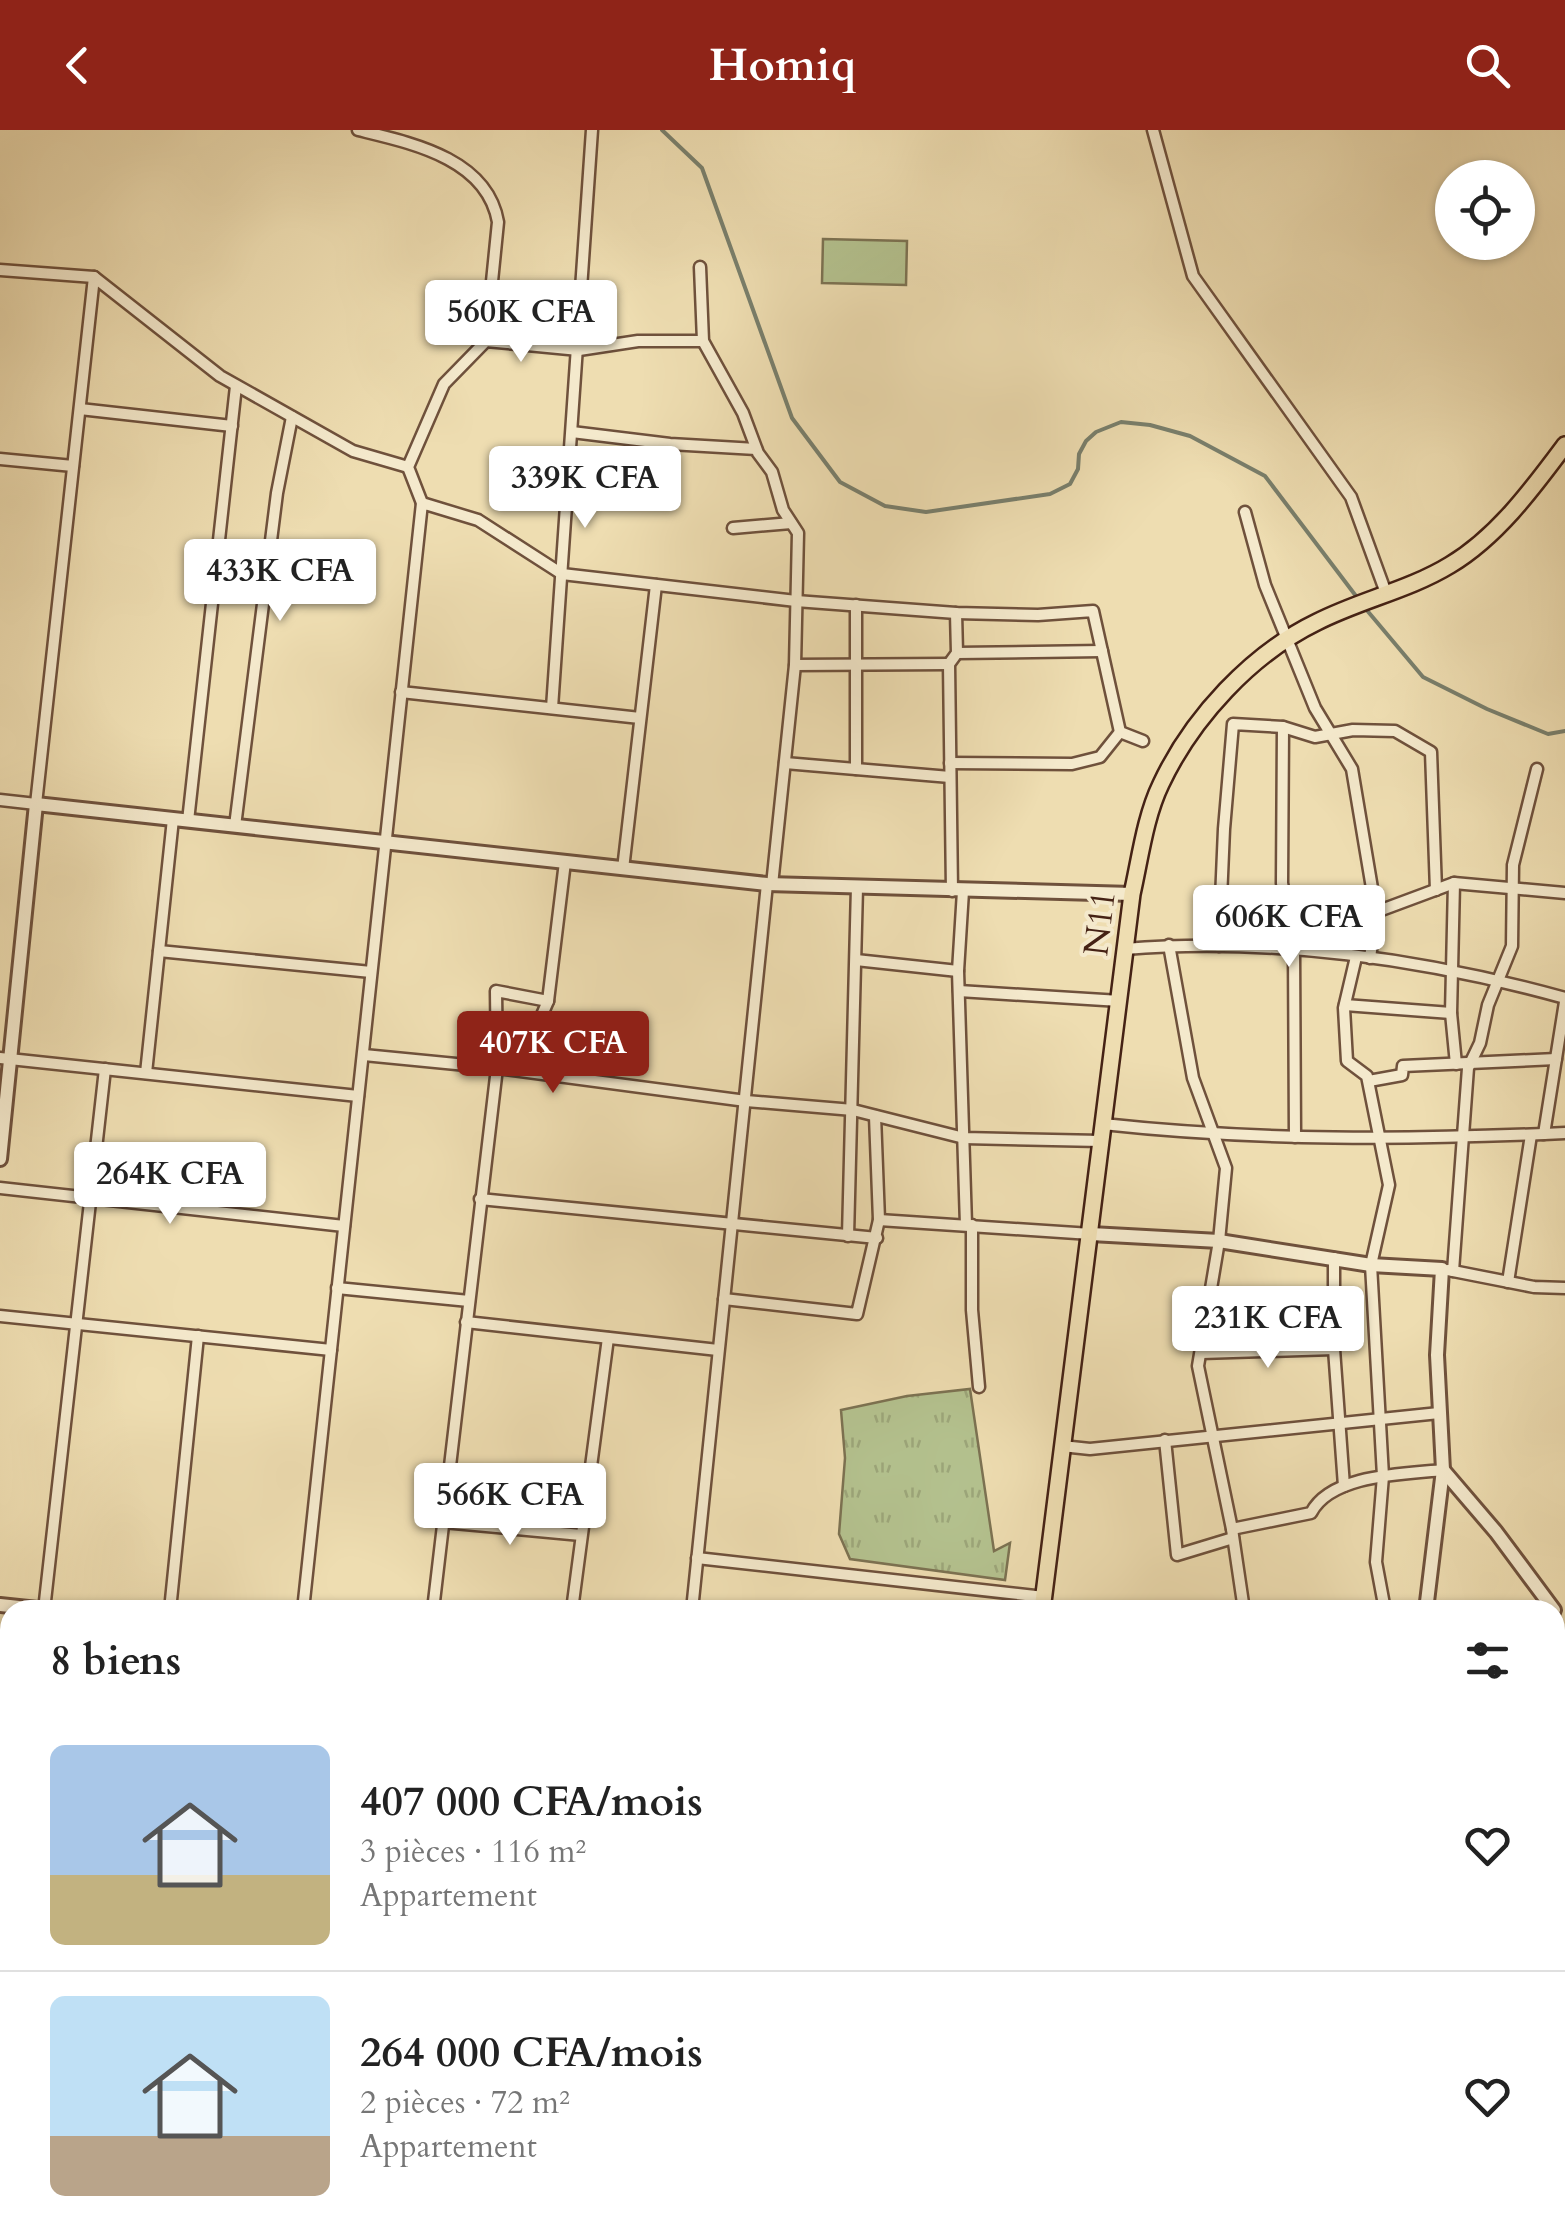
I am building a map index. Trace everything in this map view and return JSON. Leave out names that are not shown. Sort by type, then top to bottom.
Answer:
[{"type":"main road","name":"N11","points":[[1043,1600],[1132,894],[1154,804],[1168,772],[1193,731],[1228,689],[1287,639],[1343,609],[1449,566],[1526,496],[1565,445]]},
{"type":"street","points":[[305,1600],[422,503],[408,467],[444,384],[486,341],[498,222],[496,206],[486,190],[466,172],[427,147],[358,130]]},
{"type":"street","points":[[552,708],[592,130]]},
{"type":"street","points":[[1153,130],[1193,276],[1351,497],[1378,596]]},
{"type":"street","points":[[693,1600],[795,665],[798,533],[783,510],[772,472],[756,450],[743,413],[703,341],[700,267]]},
{"type":"street","points":[[0,270],[94,277],[236,386],[352,451],[408,467]]},
{"type":"street","points":[[0,1159],[6,1058],[94,277]]},
{"type":"street","points":[[486,341],[579,350],[638,341],[703,341]]},
{"type":"street","points":[[188,821],[236,386]]},
{"type":"street","points":[[80,409],[232,426]]},
{"type":"street","points":[[234,826],[277,493],[292,417]]},
{"type":"street","points":[[572,432],[756,450]]},
{"type":"street","points":[[0,459],[74,466]]},
{"type":"street","points":[[422,503],[478,520],[562,574],[956,613],[1092,611],[1120,732]]},
{"type":"street","points":[[1245,512],[1265,585],[1315,708],[1352,769],[1376,912],[1370,958]]},
{"type":"street","points":[[733,528],[792,523]]},
{"type":"street","points":[[623,868],[656,586]]},
{"type":"street","points":[[856,606],[856,769]]},
{"type":"street","points":[[956,613],[957,653],[949,664],[950,777],[972,1310],[979,1387]]},
{"type":"street","points":[[957,653],[1102,652]]},
{"type":"street","points":[[795,665],[949,664]]},
{"type":"street","points":[[401,692],[640,718]]},
{"type":"street","points":[[1219,946],[1233,724],[1283,727],[1315,736],[1330,732],[1395,731],[1431,752],[1436,890]]},
{"type":"street","points":[[1283,727],[1282,882],[1294,950],[1296,1137]]},
{"type":"street","points":[[1120,732],[1143,741]]},
{"type":"street","points":[[950,763],[1072,764],[1100,757],[1120,732]]},
{"type":"street","points":[[785,763],[950,777]]},
{"type":"street","points":[[1427,1600],[1443,1470],[1437,1355],[1470,1063],[1512,946],[1513,865],[1538,769]]},
{"type":"street","points":[[0,800],[769,884],[1132,894]]},
{"type":"street","points":[[146,1074],[173,819]]},
{"type":"street","points":[[497,1068],[526,1052],[548,1002],[565,862]]},
{"type":"street","points":[[1376,912],[1454,883],[1565,894]]},
{"type":"street","points":[[1454,883],[1451,1012],[1456,1064]]},
{"type":"street","points":[[848,1236],[857,888]]},
{"type":"street","points":[[1169,946],[1192,1078],[1226,1168],[1220,1241],[1199,1378],[1242,1600]]},
{"type":"street","points":[[1126,949],[1219,946],[1370,958],[1500,980],[1565,1000],[1508,1282]]},
{"type":"street","points":[[159,951],[371,972]]},
{"type":"street","points":[[1356,957],[1344,1005],[1347,1060],[1367,1076],[1390,1185],[1371,1265],[1383,1476],[1376,1562],[1382,1600]]},
{"type":"street","points":[[856,960],[958,972]]},
{"type":"street","points":[[434,1600],[497,1068],[496,991],[548,1002]]},
{"type":"street","points":[[959,992],[1120,1001]]},
{"type":"street","points":[[1344,1005],[1451,1012]]},
{"type":"street","points":[[364,1055],[746,1101],[853,1110],[964,1138],[1102,1142]]},
{"type":"street","points":[[6,1058],[358,1096]]},
{"type":"street","points":[[1368,1081],[1402,1075],[1403,1066],[1556,1059]]},
{"type":"street","points":[[46,1600],[105,1069]]},
{"type":"street","points":[[724,1299],[858,1314],[879,1220],[875,1116]]},
{"type":"street","points":[[1104,1124],[1213,1136],[1464,1138],[1565,1133]]},
{"type":"street","points":[[0,1188],[344,1226]]},
{"type":"street","points":[[480,1199],[877,1238]]},
{"type":"street","points":[[879,1220],[1220,1241],[1371,1265],[1447,1270],[1565,1288]]},
{"type":"street","points":[[1334,1258],[1337,1423],[1344,1486]]},
{"type":"street","points":[[338,1288],[468,1301]]},
{"type":"street","points":[[0,1316],[331,1350]]},
{"type":"street","points":[[466,1322],[718,1350]]},
{"type":"street","points":[[171,1600],[198,1336]]},
{"type":"street","points":[[573,1600],[608,1338]]},
{"type":"street","points":[[1201,1353],[1334,1350]]},
{"type":"street","points":[[1062,1446],[1090,1449],[1439,1413]]},
{"type":"street","points":[[1165,1440],[1178,1555],[1232,1533],[1311,1513],[1316,1504],[1344,1486],[1383,1476],[1443,1470]]},
{"type":"street","points":[[1443,1470],[1496,1532],[1546,1600]]},
{"type":"street","points":[[443,1522],[581,1535]]},
{"type":"street","points":[[697,1558],[1013,1600]]},
{"type":"green space","points":[[823,239],[907,241],[906,285],[822,283]]},
{"type":"green space","points":[[970,1389],[994,1551],[1010,1543],[1005,1580],[850,1559],[839,1534],[845,1458],[841,1410],[907,1396]]},
{"type":"waterway","points":[[662,130],[702,168],[792,418],[840,482],[885,506],[926,512],[1050,494],[1070,484],[1078,469],[1079,454],[1096,432],[1121,422],[1150,425],[1190,436],[1265,476],[1359,600]]},
{"type":"waterway","points":[[1365,608],[1423,677],[1548,734],[1565,731]]}]
